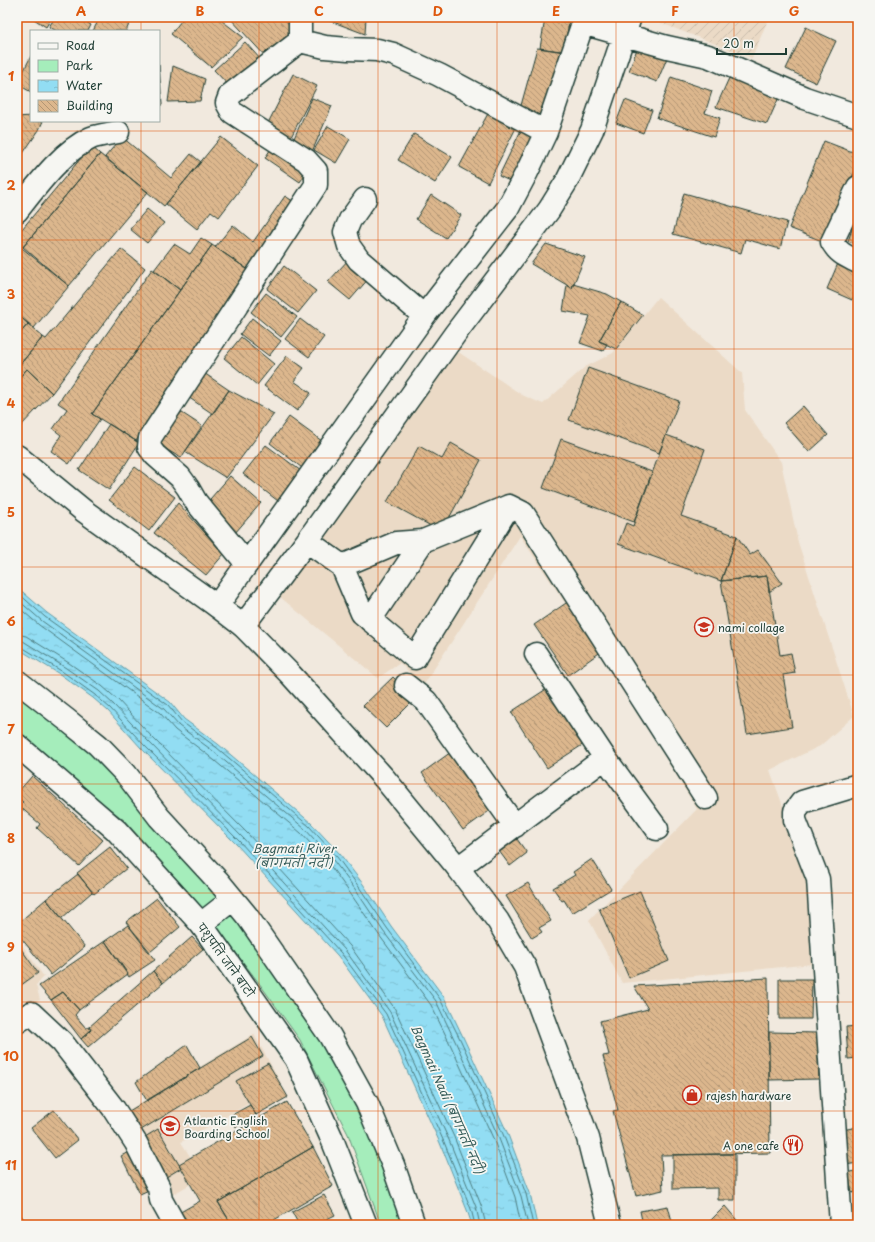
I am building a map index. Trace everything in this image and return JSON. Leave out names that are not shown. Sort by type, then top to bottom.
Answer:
[{"type":"street","points":[[300,17],[300,41]]},
{"type":"street","points":[[217,606],[424,316],[508,208],[546,132],[584,20],[627,26],[667,47],[708,56],[804,98],[858,116]]},
{"type":"street","points":[[244,626],[307,541],[455,334],[549,210],[564,187],[592,130],[627,26]]},
{"type":"street","points":[[300,41],[325,47],[378,50],[393,54],[439,75],[546,132]]},
{"type":"street","points":[[248,564],[196,502],[180,477],[155,455],[149,447],[150,438],[316,185],[316,171],[306,160],[232,112],[227,103],[230,95],[300,41]]},
{"type":"street","points":[[17,212],[49,171],[72,150],[92,137],[118,132]]},
{"type":"street","points":[[858,188],[832,242],[837,250],[842,254],[858,262]]},
{"type":"street","points":[[365,199],[350,220],[345,232],[349,246],[359,260],[424,316]]},
{"type":"street","points":[[17,456],[84,511],[244,626],[291,675],[384,778],[458,868],[498,921],[525,967],[588,1138],[610,1225]]},
{"type":"street","points":[[307,541],[342,566],[362,613],[415,658],[509,506]]},
{"type":"street","points":[[342,566],[396,543],[423,541],[509,506],[523,513],[706,798]]},
{"type":"street","points":[[370,620],[423,541]]},
{"type":"street","points":[[536,654],[605,758],[657,829]]},
{"type":"street","points":[[17,681],[98,745],[126,774],[159,817],[247,916],[330,1036],[367,1104],[393,1165],[414,1225]]},
{"type":"street","points":[[406,684],[426,701],[515,826]]},
{"type":"street","name":"पशुपति जाने बाटो","points":[[17,745],[116,830],[201,924],[296,1059],[332,1139],[366,1225]]},
{"type":"street","points":[[458,868],[605,758]]},
{"type":"street","points":[[841,1225],[818,879],[795,820],[795,811],[802,802],[858,785]]},
{"type":"street","points":[[201,924],[233,899]]},
{"type":"street","points":[[17,1022],[31,1012],[62,1042],[84,1069],[114,1109],[136,1143],[159,1188],[161,1200],[175,1225]]},
{"type":"shaded area","points":[[645,17],[769,17],[752,58]]},
{"type":"shaded area","name":"nami collage","points":[[658,297],[742,373],[745,410],[781,462],[798,542],[854,716],[820,746],[770,770],[807,873],[813,964],[622,983],[589,920],[697,809],[626,693],[520,536],[423,686],[400,663],[378,678],[274,592],[454,349],[522,395],[543,404],[585,367],[613,353]]},
{"type":"shaded area","points":[[17,937],[44,977],[36,985],[40,1000],[17,1014]]},
{"type":"shaded area","name":"Atlantic English Boarding School","points":[[254,1034],[282,1085],[181,1142],[203,1177],[168,1197],[124,1113]]},
{"type":"green space","points":[[17,688],[108,763],[223,894],[207,912],[124,820],[83,788],[17,729]]},
{"type":"green space","points":[[230,911],[318,1030],[367,1122],[407,1225],[381,1225],[348,1134],[300,1040],[217,928],[218,922]]},
{"type":"water","name":"Bagmati River (बागमती नदी)","points":[[17,587],[47,613],[170,702],[184,719],[218,744],[311,823],[340,854],[444,997],[507,1132],[530,1193],[537,1225],[472,1225],[440,1143],[382,1016],[338,956],[237,845],[141,748],[108,711],[61,675],[17,648]]},
{"type":"building","points":[[31,17],[52,17],[46,27]]},
{"type":"building","points":[[55,17],[78,17],[91,25],[88,30],[55,30],[49,27]]},
{"type":"building","points":[[100,17],[119,17],[130,22],[126,30],[94,30]]},
{"type":"building","points":[[184,17],[217,17],[243,37],[211,67],[171,34]]},
{"type":"building","points":[[229,17],[288,17],[298,28],[267,58]]},
{"type":"building","points":[[320,17],[366,17],[365,34]]},
{"type":"building","points":[[545,19],[569,22],[564,52],[540,48]]},
{"type":"building","points":[[806,27],[836,41],[816,83],[786,69]]},
{"type":"building","points":[[245,42],[261,60],[230,87],[214,70]]},
{"type":"building","points":[[638,46],[667,58],[657,82],[629,71]]},
{"type":"building","points":[[537,48],[561,51],[544,118],[520,109]]},
{"type":"building","points":[[30,58],[30,91],[17,84]]},
{"type":"building","points":[[173,66],[205,79],[200,101],[168,102]]},
{"type":"building","points":[[293,74],[317,86],[291,137],[267,125]]},
{"type":"building","points":[[671,77],[712,91],[705,113],[720,118],[714,137],[657,118]]},
{"type":"building","points":[[160,78],[162,105],[160,105]]},
{"type":"building","points":[[729,78],[780,95],[767,124],[716,107]]},
{"type":"building","points":[[312,98],[332,106],[311,154],[291,145]]},
{"type":"building","points":[[625,100],[652,110],[643,133],[616,123]]},
{"type":"building","points":[[491,108],[519,122],[488,183],[459,167]]},
{"type":"building","points":[[30,116],[30,122],[43,122],[39,130],[17,162],[17,117]]},
{"type":"building","points":[[328,126],[350,139],[336,163],[314,150]]},
{"type":"building","points":[[523,126],[539,134],[516,184],[499,176]]},
{"type":"building","points":[[414,134],[452,157],[435,183],[398,160]]},
{"type":"building","points":[[122,137],[171,178],[191,154],[201,162],[164,206],[105,157]]},
{"type":"building","points":[[221,137],[258,166],[219,217],[211,211],[197,229],[166,204]]},
{"type":"building","points":[[824,141],[858,154],[858,163],[827,243],[789,228]]},
{"type":"building","points":[[91,146],[100,154],[23,247],[17,244],[17,235]]},
{"type":"building","points":[[272,147],[307,172],[300,182],[265,158]]},
{"type":"building","points":[[100,154],[148,192],[69,286],[23,247]]},
{"type":"building","points":[[684,193],[787,222],[780,249],[745,239],[741,253],[673,234]]},
{"type":"building","points":[[431,195],[461,215],[446,238],[416,219]]},
{"type":"building","points":[[285,196],[296,203],[250,271],[215,247],[233,225],[253,242]]},
{"type":"building","points":[[147,209],[164,223],[147,243],[130,229]]},
{"type":"building","points":[[857,215],[858,216],[858,245],[848,241]]},
{"type":"building","points":[[201,238],[212,245],[180,290],[154,270],[174,244],[190,254]]},
{"type":"building","points":[[17,244],[69,286],[34,328],[17,314]]},
{"type":"building","points":[[546,244],[585,257],[572,288],[531,264]]},
{"type":"building","points":[[212,245],[250,271],[136,441],[92,414]]},
{"type":"building","points":[[121,249],[145,268],[52,393],[27,369],[17,380],[17,368],[43,337],[46,339]]},
{"type":"building","points":[[349,259],[370,277],[350,300],[328,282]]},
{"type":"building","points":[[839,261],[858,270],[858,287],[852,300],[827,289]]},
{"type":"building","points":[[284,266],[316,291],[298,313],[267,289]]},
{"type":"building","points":[[152,269],[180,290],[92,414],[100,419],[69,464],[51,451],[61,435],[53,429],[67,409],[58,403]]},
{"type":"building","points":[[573,284],[607,294],[621,302],[599,341],[607,344],[603,351],[580,343],[590,316],[563,311],[567,285],[572,288]]},
{"type":"building","points":[[266,293],[297,317],[281,337],[251,312]]},
{"type":"building","points":[[621,302],[643,315],[616,349],[599,341]]},
{"type":"building","points":[[17,314],[28,324],[17,337]]},
{"type":"building","points":[[252,318],[281,341],[269,356],[240,334]]},
{"type":"building","points":[[300,319],[324,337],[309,357],[285,339]]},
{"type":"building","points":[[28,324],[43,337],[17,368],[17,337]]},
{"type":"building","points":[[241,337],[274,364],[257,385],[224,358]]},
{"type":"building","points":[[287,356],[304,368],[294,381],[311,393],[297,411],[264,386]]},
{"type":"building","points":[[588,368],[679,401],[659,453],[569,420]]},
{"type":"building","points":[[27,369],[52,393],[20,427],[17,424],[17,380]]},
{"type":"building","points":[[204,373],[229,390],[213,414],[188,397]]},
{"type":"building","points":[[229,390],[274,414],[226,478],[185,452]]},
{"type":"building","points":[[803,406],[828,435],[809,452],[784,423]]},
{"type":"building","points":[[176,409],[202,426],[181,458],[154,442]]},
{"type":"building","points":[[289,417],[326,444],[306,471],[270,443]]},
{"type":"building","points":[[109,424],[139,443],[109,490],[79,470]]},
{"type":"building","points":[[855,426],[858,426],[858,450]]},
{"type":"building","points":[[666,435],[705,449],[681,516],[737,536],[721,581],[618,544],[626,523],[633,526]]},
{"type":"building","points":[[561,439],[652,472],[634,522],[543,488]]},
{"type":"building","points":[[451,443],[481,460],[448,520],[431,526],[387,502],[419,446],[442,459]]},
{"type":"building","points":[[266,445],[301,471],[278,501],[243,474]]},
{"type":"building","points":[[135,467],[175,497],[149,531],[109,500]]},
{"type":"building","points":[[230,476],[261,503],[235,533],[204,506]]},
{"type":"building","points":[[178,503],[224,554],[206,575],[154,533]]},
{"type":"building","points":[[737,536],[750,555],[758,550],[782,583],[769,592],[767,576],[721,581]]},
{"type":"building","points":[[767,576],[780,655],[791,653],[795,673],[783,675],[792,727],[747,734],[721,581]]},
{"type":"building","points":[[569,601],[602,651],[568,675],[534,625]]},
{"type":"building","points":[[393,677],[415,699],[386,728],[363,706]]},
{"type":"building","points":[[551,686],[587,742],[547,768],[511,712]]},
{"type":"building","points":[[451,752],[492,809],[463,830],[422,773]]},
{"type":"building","points":[[32,776],[103,840],[79,866],[37,828],[40,824],[19,806],[23,802],[17,797],[17,793]]},
{"type":"building","points":[[517,839],[527,853],[510,866],[499,851]]},
{"type":"building","points":[[110,847],[127,868],[94,894],[77,873]]},
{"type":"building","points":[[592,859],[611,889],[572,913],[564,900],[562,901],[553,888],[575,875],[573,872]]},
{"type":"building","points":[[78,874],[92,892],[62,918],[46,899]]},
{"type":"building","points":[[528,883],[551,921],[539,928],[542,932],[532,938],[506,896]]},
{"type":"building","points":[[640,891],[669,961],[629,978],[599,908]]},
{"type":"building","points":[[157,898],[180,927],[150,952],[126,922]]},
{"type":"building","points":[[46,899],[85,947],[51,975],[17,933],[17,924]]},
{"type":"building","points":[[128,925],[155,960],[129,977],[105,941]]},
{"type":"building","points":[[192,937],[203,949],[163,983],[153,971]]},
{"type":"building","points":[[105,941],[128,974],[79,1010],[63,992],[51,1000],[39,986]]},
{"type":"building","points":[[17,943],[38,973],[17,988]]},
{"type":"building","points":[[153,971],[163,983],[88,1047],[81,1039],[91,1030],[89,1027]]},
{"type":"building","name":"rajesh hardware","points":[[768,978],[770,1153],[661,1155],[663,1190],[636,1196],[613,1111],[618,1110],[603,1056],[609,1055],[600,1021],[648,1009],[634,986]]},
{"type":"building","points":[[779,979],[812,979],[811,1019],[779,1019]]},
{"type":"building","points":[[63,992],[79,1010],[75,1015],[86,1028],[89,1027],[91,1030],[81,1039],[51,1000]]},
{"type":"building","points":[[858,1026],[858,1058],[848,1059],[846,1027]]},
{"type":"building","points":[[769,1032],[817,1033],[819,1079],[769,1080]]},
{"type":"building","points":[[252,1037],[263,1056],[141,1130],[129,1111]]},
{"type":"building","points":[[187,1045],[200,1068],[147,1101],[136,1082]]},
{"type":"building","points":[[268,1063],[288,1097],[256,1115],[236,1081]]},
{"type":"building","points":[[287,1102],[313,1147],[218,1202],[232,1225],[183,1225],[177,1214],[200,1201],[179,1164]]},
{"type":"building","points":[[250,1105],[256,1115],[236,1127],[230,1116]]},
{"type":"building","points":[[54,1110],[78,1140],[55,1158],[31,1128]]},
{"type":"building","points":[[858,1127],[858,1163],[845,1165],[842,1130]]},
{"type":"building","points":[[158,1129],[181,1168],[163,1179],[140,1140]]},
{"type":"building","points":[[313,1147],[333,1186],[274,1220],[269,1225],[232,1225],[218,1202]]},
{"type":"building","points":[[134,1149],[153,1188],[140,1194],[121,1156]]},
{"type":"building","points":[[735,1154],[735,1200],[718,1200],[718,1188],[673,1189],[673,1155]]},
{"type":"building","points":[[858,1170],[858,1191],[852,1193],[848,1173]]},
{"type":"building","points":[[324,1195],[335,1215],[325,1220],[326,1223],[323,1225],[299,1225],[292,1212]]},
{"type":"building","points":[[668,1206],[673,1225],[643,1225],[640,1211]]},
{"type":"building","points":[[725,1206],[741,1225],[706,1225]]},
{"type":"building","points":[[17,1210],[28,1225],[17,1225]]},
{"type":"place","name":"nami collage","points":[[704,627]]},
{"type":"place","name":"rajesh hardware","points":[[692,1095]]},
{"type":"place","name":"Atlantic English Boarding School","points":[[170,1126]]},
{"type":"place","name":"A one cafe","points":[[793,1145]]},
{"type":"water label","name":"Bagmati Nadi (बागमती नदी)","points":[[448,1099]]}]
